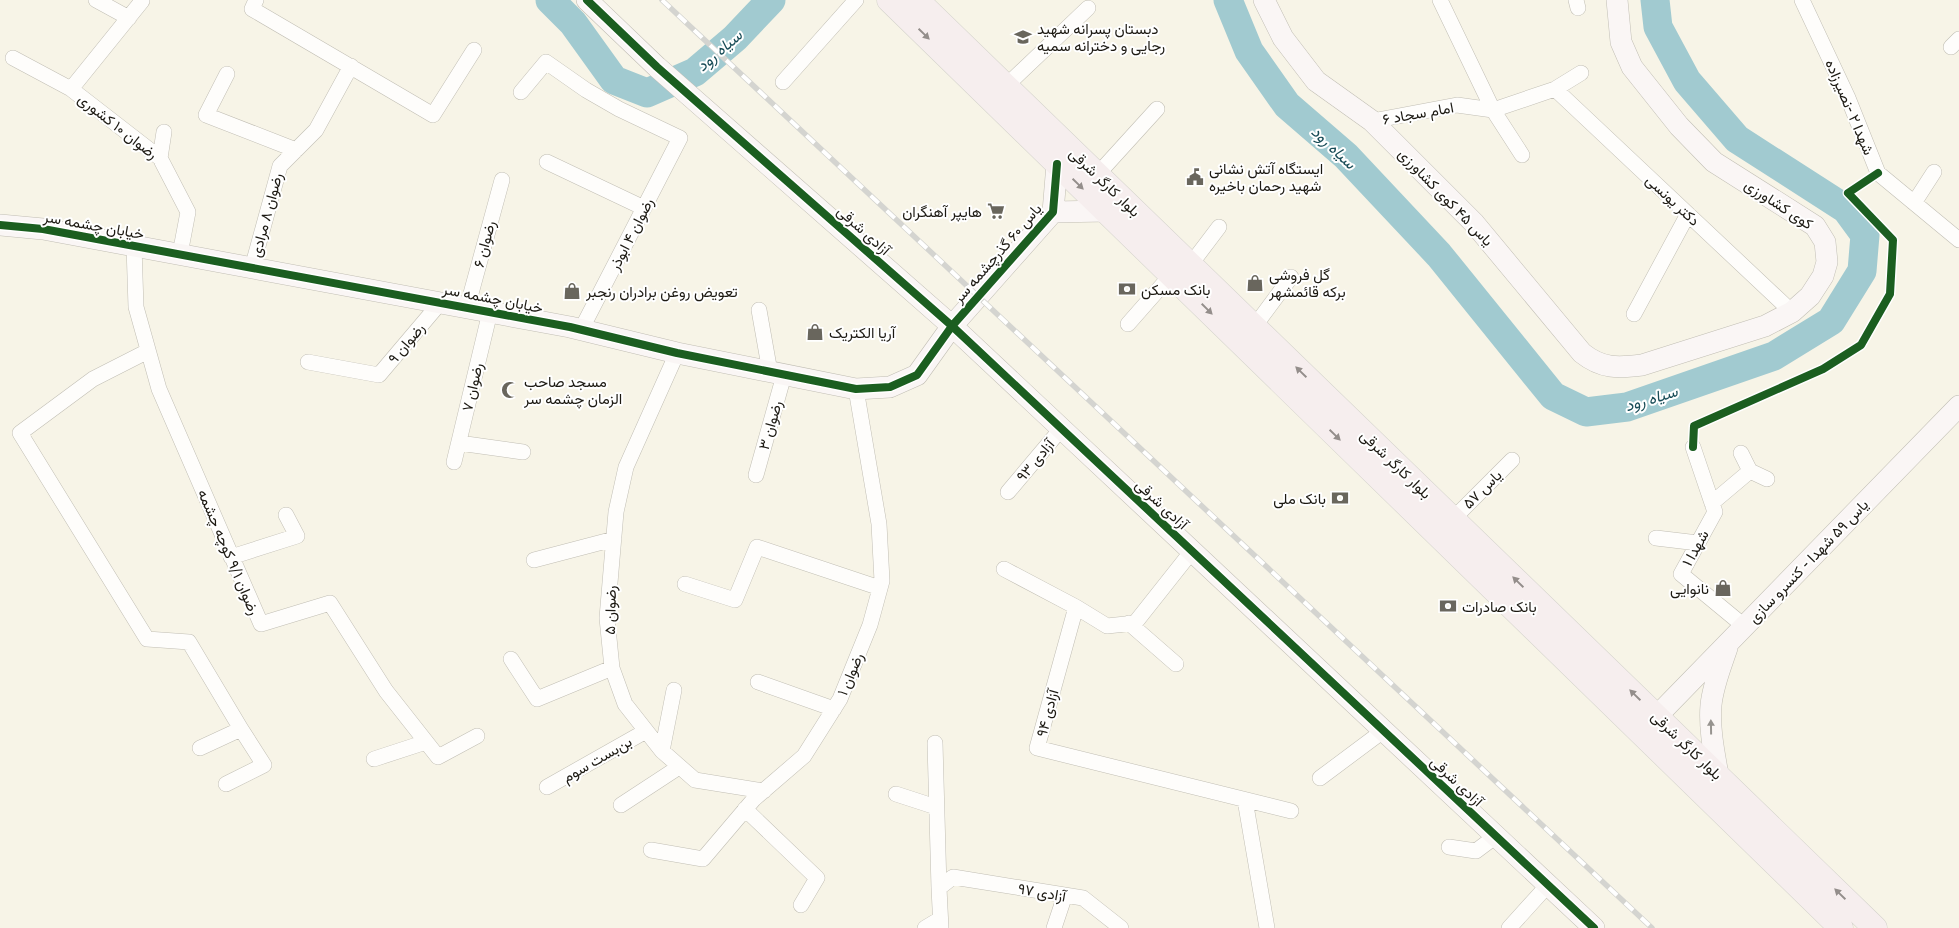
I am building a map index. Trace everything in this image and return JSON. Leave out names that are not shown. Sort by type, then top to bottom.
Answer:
[{"type":"main road","name":"بلوار کارگر شرقی","points":[[889,0],[1106,211],[1254,327],[1320,405],[1453,519],[1875,928]]},
{"type":"main road","name":"بلوار کارگر شرقی","points":[[917,0],[1097,175],[1181,269],[1320,405],[1836,926]]},
{"type":"street","points":[[96,0],[129,18]]},
{"type":"street","points":[[256,0],[252,9],[433,115],[474,50]]},
{"type":"street","name":"آزادی شرقی","points":[[587,0],[657,67],[705,107],[952,326],[1594,928]]},
{"type":"street","points":[[783,82],[856,0]]},
{"type":"street","name":"یاس ۴۵ کوی کشاورزی","points":[[1264,0],[1283,38],[1316,81],[1372,121],[1474,223],[1582,353],[1594,362],[1606,366],[1623,368],[1642,365]]},
{"type":"street","points":[[1440,0],[1493,110],[1522,155]]},
{"type":"street","name":"کوی کشاورزی","points":[[1617,0],[1621,42],[1632,66],[1679,126],[1714,162],[1815,226],[1825,242],[1827,262],[1823,276],[1810,296],[1792,312],[1764,326],[1642,365]]},
{"type":"street","name":"شهدا ۲ -نصیرزاده","points":[[1802,0],[1848,98],[1878,173],[1959,240]]},
{"type":"street","points":[[71,89],[142,1]]},
{"type":"street","points":[[1006,86],[1088,8]]},
{"type":"street","name":"رضوان ۱۰ کشوری","points":[[13,58],[71,89],[160,158],[188,212],[180,254]]},
{"type":"street","name":"رضوان ۴ ابوذر","points":[[521,92],[546,62],[619,110],[680,138],[581,330]]},
{"type":"street","name":"رضوان ۸ مرادی","points":[[252,268],[280,166],[316,130],[351,66]]},
{"type":"street","points":[[1493,110],[1555,89],[1581,73]]},
{"type":"street","points":[[227,74],[206,116],[296,150]]},
{"type":"street","name":"دکتر یونسی","points":[[1555,89],[1792,312]]},
{"type":"street","name":"امام سجاد ۶","points":[[1372,121],[1458,105],[1493,110]]},
{"type":"street","points":[[1097,175],[1157,109]]},
{"type":"street","points":[[160,158],[164,132]]},
{"type":"street","points":[[547,162],[644,208]]},
{"type":"street","name":"یاس ۶۰ گذرچشمه سر","points":[[952,326],[1053,212],[1057,164]]},
{"type":"street","points":[[1914,203],[1934,172]]},
{"type":"street","name":"رضوان ۶","points":[[466,308],[502,180]]},
{"type":"street","name":"یاس ۶۰ گذرچشمه سر","points":[[1053,212],[1106,211]]},
{"type":"street","points":[[1634,314],[1688,214]]},
{"type":"street","name":"خیابان چشمه سر","points":[[0,225],[43,229],[490,312],[856,390],[890,387],[917,375],[952,326]]},
{"type":"street","points":[[1128,324],[1219,227]]},
{"type":"street","name":"رضوان ۹/۱ کوچه چشمه","points":[[134,246],[136,307],[159,389],[261,624],[330,604],[386,691],[438,757],[477,736]]},
{"type":"street","points":[[1254,327],[1291,277]]},
{"type":"street","name":"رضوان ۹","points":[[308,362],[379,375],[440,303]]},
{"type":"street","points":[[759,310],[777,373]]},
{"type":"street","name":"رضوان ۷","points":[[454,462],[490,312]]},
{"type":"street","points":[[148,351],[93,379],[20,433],[147,640],[189,642],[264,765],[226,784]]},
{"type":"street","name":"رضوان ۵","points":[[677,353],[626,467],[616,512],[607,618],[612,668],[625,704],[662,751],[695,780],[764,791]]},
{"type":"street","name":"رضوان ۳","points":[[756,474],[777,373]]},
{"type":"street","name":"رضوان ۱","points":[[651,850],[704,859],[746,809],[804,756],[840,699],[870,624],[882,581],[879,524],[856,390]]},
{"type":"street","name":"یاس ۵۹ شهدا - کنسرو سازی","points":[[1657,716],[1959,406]]},
{"type":"street","name":"آزادی ۹۳","points":[[1008,492],[1061,429]]},
{"type":"street","points":[[459,443],[523,452]]},
{"type":"street","name":"شهدا ۱","points":[[1693,447],[1715,512],[1681,574],[1737,633]]},
{"type":"street","points":[[1741,454],[1750,471],[1767,479]]},
{"type":"street","name":"یاس ۵۷","points":[[1453,519],[1512,460]]},
{"type":"street","points":[[1712,503],[1750,471]]},
{"type":"street","points":[[231,557],[296,536],[286,515]]},
{"type":"street","points":[[1656,538],[1698,543]]},
{"type":"street","points":[[534,560],[614,539]]},
{"type":"street","points":[[685,584],[735,600],[757,547],[880,588]]},
{"type":"street","points":[[1004,569],[1076,607],[1107,626],[1136,623],[1192,551]]},
{"type":"street","name":"آزادی ۹۴","points":[[1076,607],[1037,748],[1291,811]]},
{"type":"street","points":[[1129,623],[1176,664]]},
{"type":"street","points":[[1718,775],[1712,736],[1711,704],[1718,674],[1737,633]]},
{"type":"street","points":[[511,659],[537,699],[612,668]]},
{"type":"street","points":[[758,682],[834,709]]},
{"type":"street","points":[[662,751],[674,690]]},
{"type":"street","points":[[200,748],[241,728]]},
{"type":"street","points":[[1320,778],[1383,730]]},
{"type":"street","name":"بن‌بست سوم","points":[[548,787],[646,731]]},
{"type":"street","points":[[374,759],[426,742]]},
{"type":"street","points":[[925,928],[940,923],[935,743]]},
{"type":"street","points":[[621,805],[680,767]]},
{"type":"street","points":[[896,794],[936,807]]},
{"type":"street","points":[[1245,800],[1267,928]]},
{"type":"street","points":[[746,809],[817,878],[801,905]]},
{"type":"street","points":[[1449,847],[1476,851],[1496,836]]},
{"type":"street","name":"آزادی ۹۷","points":[[939,888],[953,877],[1083,898],[1121,928]]},
{"type":"street","points":[[1509,928],[1548,885]]},
{"type":"street","points":[[1054,928],[1065,895]]},
{"type":"waterway","name":"سیاه رود","points":[[550,0],[573,23],[614,80],[647,93],[695,72],[735,38],[771,0]]},
{"type":"waterway","name":"سیاه رود","points":[[1228,0],[1249,51],[1287,105],[1346,156],[1439,255],[1553,396],[1586,412],[1627,407],[1774,356],[1831,321],[1862,271],[1865,235],[1846,209],[1737,139],[1687,81],[1658,27],[1655,0]]},
{"type":"railway","points":[[662,0],[1652,928]]},
{"type":"cycle path","points":[[587,0],[657,67],[952,326],[1594,928]]},
{"type":"cycle path","points":[[0,225],[43,229],[570,327],[677,353],[856,389],[890,387],[917,375],[952,326],[1053,212],[1057,164]]},
{"type":"cycle path","points":[[1693,447],[1694,426],[1823,369],[1861,345],[1890,294],[1893,240],[1848,193],[1878,173]]},
{"type":"place","name":"دبستان پسرانه شهید رجایی و دخترانه سمیه","points":[[1023,37]]},
{"type":"place","name":"ایستگاه آتش نشانی شهید رحمان باخیره","points":[[1195,177]]},
{"type":"place","name":"هایپر آهنگران","points":[[996,211]]},
{"type":"place","name":"گل فروشی برکه قائمشهر","points":[[1255,283]]},
{"type":"place","name":"بانک مسکن","points":[[1127,289]]},
{"type":"place","name":"تعویض روغن برادران رنجبر","points":[[572,291]]},
{"type":"place","name":"آریا الکتریک","points":[[815,332]]},
{"type":"place","name":"مسجد صاحب الزمان چشمه سر","points":[[510,390]]},
{"type":"place","name":"بانک ملی","points":[[1340,498]]},
{"type":"place","name":"نانوایی","points":[[1723,588]]},
{"type":"place","name":"بانک صادرات","points":[[1448,606]]}]
